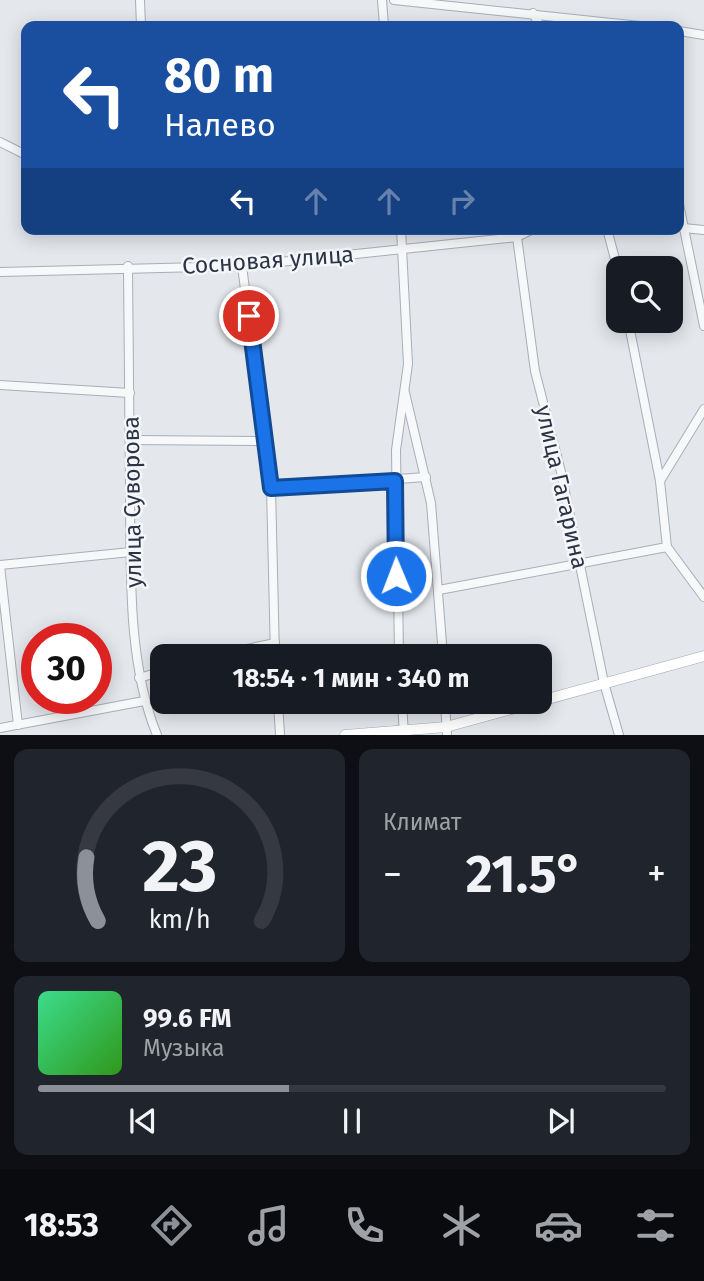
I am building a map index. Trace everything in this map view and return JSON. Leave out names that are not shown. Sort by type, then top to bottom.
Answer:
[{"type":"main road","points":[[345,735],[447,731],[704,656]]},
{"type":"street","points":[[140,0],[141,21]]},
{"type":"street","points":[[382,0],[384,21]]},
{"type":"street","points":[[394,0],[599,21]]},
{"type":"street","points":[[533,13],[537,21]]},
{"type":"street","points":[[684,32],[704,35]]},
{"type":"street","points":[[0,142],[21,152]]},
{"type":"street","points":[[684,228],[704,230]]},
{"type":"street","points":[[399,644],[395,481],[397,425],[405,393],[408,364],[401,235]]},
{"type":"street","name":"Сосновая улица","points":[[0,272],[128,266],[242,266],[521,235]]},
{"type":"street","points":[[609,235],[614,256]]},
{"type":"street","points":[[684,235],[704,326]]},
{"type":"street","name":"улица Гагарина","points":[[517,237],[535,371],[581,564],[604,683],[619,735]]},
{"type":"street","name":"улица Суворова","points":[[128,266],[131,552],[139,678],[144,701],[157,735]]},
{"type":"street","points":[[242,266],[271,488],[275,643],[270,644]]},
{"type":"street","points":[[631,333],[660,481],[667,547],[704,597]]},
{"type":"street","points":[[0,385],[130,393]]},
{"type":"street","points":[[405,393],[426,477],[442,644]]},
{"type":"street","points":[[660,481],[703,414]]},
{"type":"street","points":[[130,440],[265,441]]},
{"type":"street","points":[[271,488],[426,477]]},
{"type":"street","points":[[439,590],[667,547]]},
{"type":"street","points":[[18,725],[0,566],[131,552]]},
{"type":"street","points":[[139,678],[150,675]]},
{"type":"street","points":[[0,728],[144,701]]},
{"type":"street","points":[[278,714],[279,735]]},
{"type":"street","points":[[403,714],[404,732]]},
{"type":"route","points":[[249,316],[271,488],[395,481],[396,576]]}]
